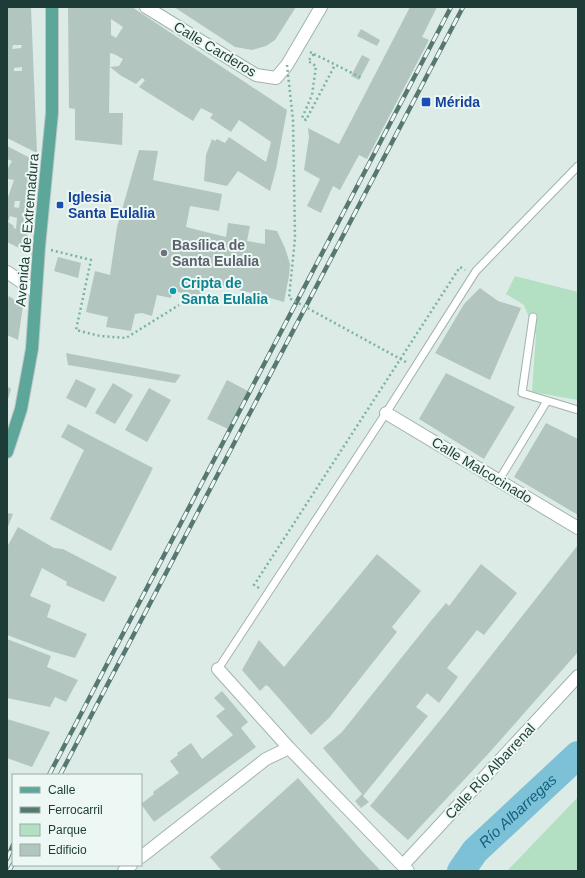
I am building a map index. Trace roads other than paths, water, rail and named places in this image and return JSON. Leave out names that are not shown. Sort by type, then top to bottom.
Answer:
[{"type":"main road","name":"Avenida de Extremadura","points":[[7,450],[22,409],[31,356],[39,247],[52,113],[52,7]]},
{"type":"street","name":"Calle Carderos","points":[[146,7],[256,75],[276,78],[287,65],[321,7]]},
{"type":"street","points":[[7,272],[36,292]]},
{"type":"street","name":"Calle Malcocinado","points":[[386,413],[578,528]]},
{"type":"street","points":[[218,669],[289,748],[406,868]]},
{"type":"street","name":"Calle Río Albarrenal","points":[[406,868],[578,676]]},
{"type":"street","points":[[142,856],[266,759],[289,748]]},
{"type":"lane","points":[[218,669],[386,413],[476,271],[578,166]]},
{"type":"lane","points":[[533,317],[522,393],[578,410]]},
{"type":"lane","points":[[499,480],[546,400]]},
{"type":"waterway","name":"Río Albarregas","points":[[461,871],[475,851],[578,755]]},
{"type":"railway","points":[[50,774],[451,7]]},
{"type":"railway","points":[[61,774],[463,7]]},
{"type":"railway","points":[[7,859],[12,847]]},
{"type":"railway","points":[[9,871],[12,866]]},
{"type":"place","name":"Mérida","points":[[426,102]]},
{"type":"place","name":"Iglesia Santa Eulalia","points":[[60,205]]},
{"type":"place","name":"Basílica de Santa Eulalia","points":[[164,253]]},
{"type":"place","name":"Cripta de Santa Eulalia","points":[[173,291]]}]
